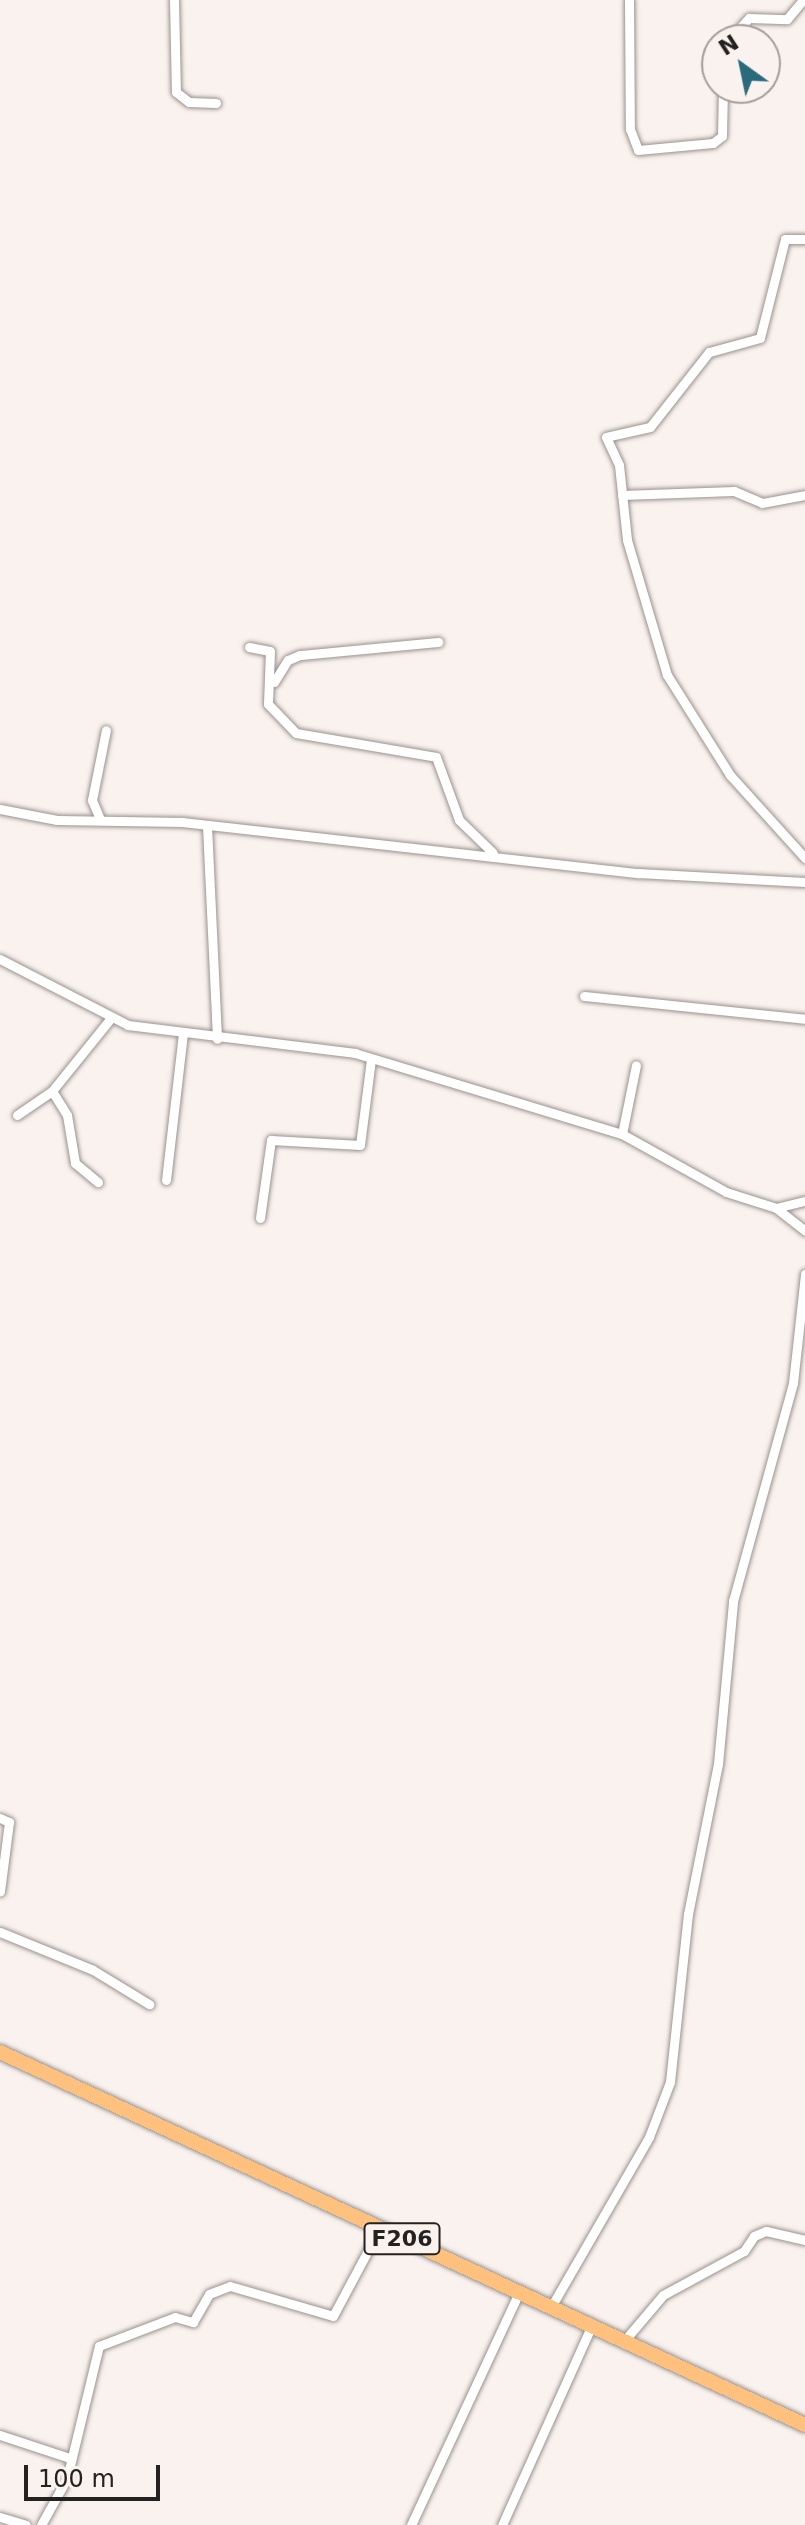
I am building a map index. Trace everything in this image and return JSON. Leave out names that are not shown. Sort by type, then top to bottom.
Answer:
[{"type":"main road","name":"F206","points":[[0,2052],[518,2295],[551,2307],[805,2425]]},
{"type":"street","points":[[174,0],[176,92],[189,102],[216,103]]},
{"type":"street","points":[[629,0],[630,129],[638,150],[713,143],[722,136],[723,104]]},
{"type":"street","points":[[744,24],[749,18],[787,19],[803,0]]},
{"type":"street","points":[[805,239],[785,239],[760,338],[709,352],[650,427],[606,437],[622,495],[627,540],[667,675],[730,775],[805,858]]},
{"type":"street","points":[[622,495],[734,491],[762,503],[805,495]]},
{"type":"street","points":[[271,689],[288,660],[300,655],[438,642]]},
{"type":"street","points":[[249,647],[270,651],[270,710],[296,733],[436,757],[459,820],[496,854]]},
{"type":"street","points":[[100,819],[92,800],[106,730]]},
{"type":"street","points":[[0,809],[805,882]]},
{"type":"street","points":[[207,826],[217,1039]]},
{"type":"street","points":[[0,959],[111,1018],[217,1039],[371,1059],[622,1134],[726,1192],[776,1208],[805,1231]]},
{"type":"street","points":[[584,996],[805,1019]]},
{"type":"street","points":[[17,1115],[52,1091],[111,1018]]},
{"type":"street","points":[[166,1180],[183,1032]]},
{"type":"street","points":[[260,1218],[271,1140],[360,1145],[371,1059]]},
{"type":"street","points":[[622,1134],[636,1065]]},
{"type":"street","points":[[52,1091],[67,1115],[75,1163],[98,1182]]},
{"type":"street","points":[[776,1208],[805,1201]]},
{"type":"street","points":[[551,2307],[649,2137],[670,2082],[688,1914],[718,1764],[733,1601],[793,1383],[805,1274]]},
{"type":"street","points":[[0,1818],[9,1822],[0,1891]]},
{"type":"street","points":[[0,1932],[93,1970],[149,2004]]},
{"type":"street","points":[[41,2525],[67,2478],[67,2457],[99,2346],[175,2317],[193,2322],[209,2294],[230,2286],[333,2316],[380,2228]]},
{"type":"street","points":[[624,2341],[663,2295],[744,2251],[754,2236],[766,2231],[805,2240]]},
{"type":"street","points":[[411,2525],[518,2295]]},
{"type":"street","points":[[502,2525],[591,2327]]},
{"type":"street","points":[[0,2435],[67,2457]]},
{"type":"street","points":[[0,2517],[26,2525]]}]
